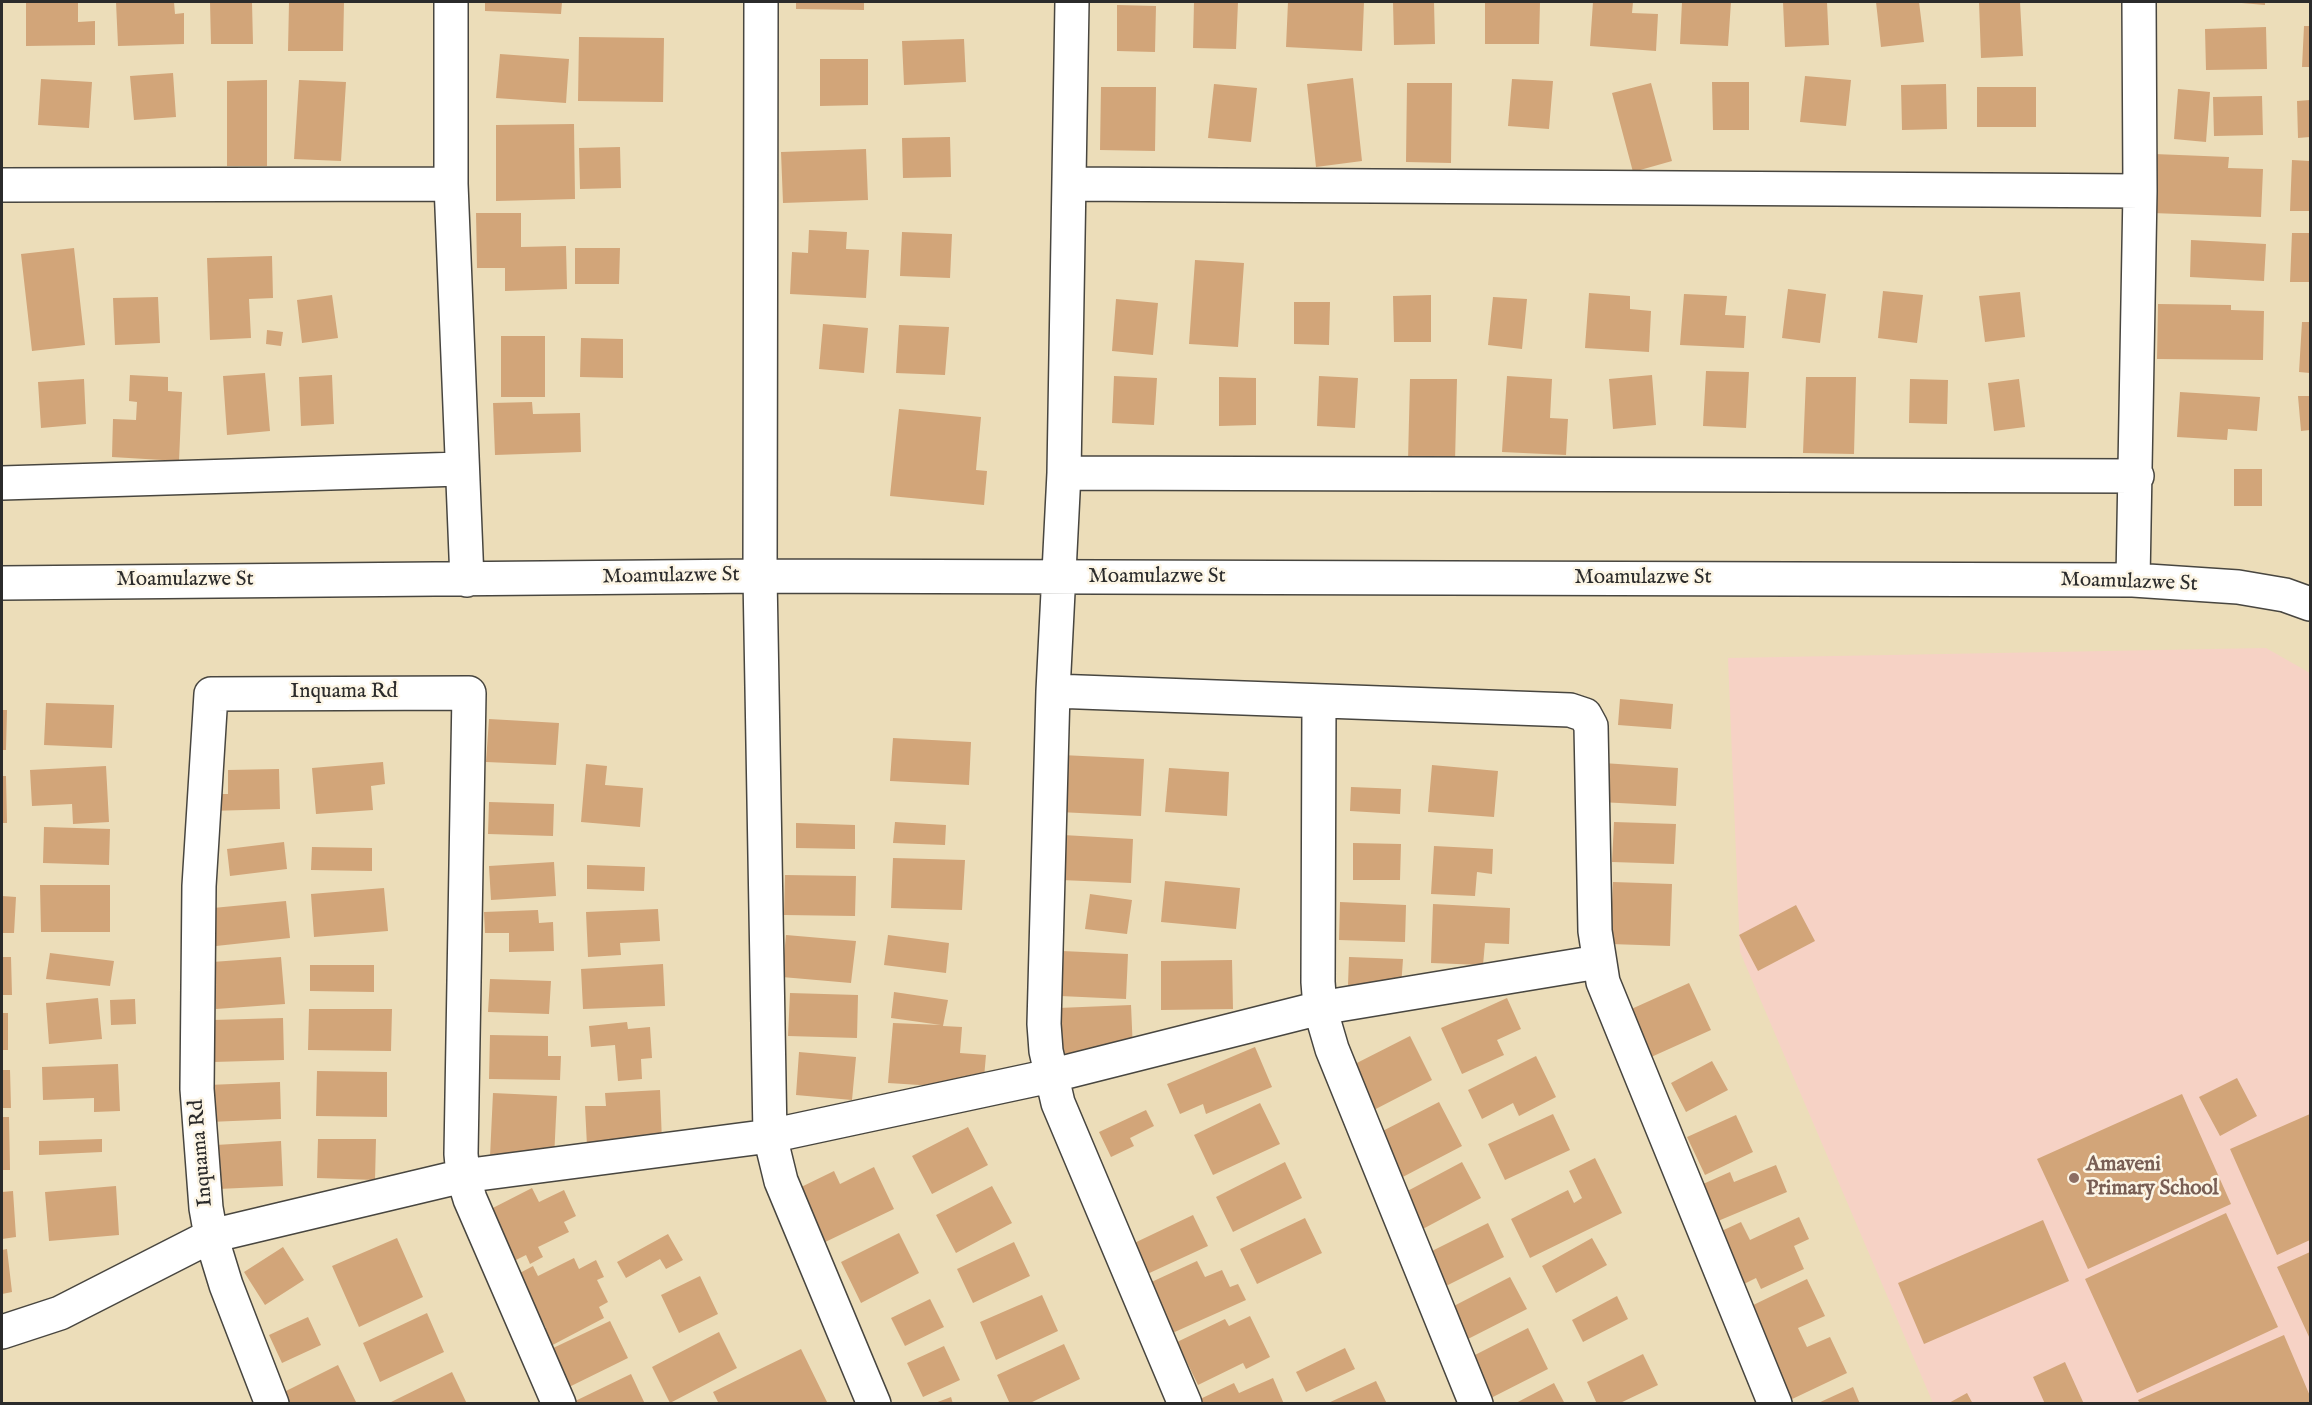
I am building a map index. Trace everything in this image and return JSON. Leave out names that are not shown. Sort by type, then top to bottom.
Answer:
[{"type":"street","points":[[451,2],[451,183],[467,580]]},
{"type":"street","points":[[761,2],[760,576],[770,1136],[781,1180],[874,1404]]},
{"type":"street","points":[[1072,2],[1064,473],[1053,691],[1044,1024],[1050,1076],[1068,1128],[1185,1404]]},
{"type":"street","points":[[2133,580],[2137,476],[2140,191],[2139,2]]},
{"type":"street","points":[[2,185],[451,183]]},
{"type":"street","points":[[1069,184],[2140,191]]},
{"type":"street","points":[[2,483],[461,469]]},
{"type":"street","points":[[1064,473],[2137,476]]},
{"type":"street","name":"Moamulazwe St","points":[[2,583],[760,576],[2133,580],[2238,587],[2285,595],[2310,604]]},
{"type":"street","points":[[1053,691],[1570,710],[1585,715],[1591,726],[1598,962],[1609,997],[1775,1404]]},
{"type":"street","name":"Inquama Rd","points":[[272,1404],[226,1284],[211,1236],[206,1208],[197,1089],[199,886],[211,694],[469,693],[461,1154],[463,1176],[470,1199],[560,1404]]},
{"type":"street","points":[[1319,701],[1317,981],[1320,1008],[1332,1049],[1476,1404]]},
{"type":"street","points":[[2,1332],[60,1313],[211,1236],[463,1176],[770,1136],[1050,1076],[1320,1008],[1598,962]]},
{"type":"shaded area","name":"Amaveni Primary School","points":[[2266,648],[2310,673],[2310,1403],[1933,1403],[1740,952],[1728,658]]},
{"type":"building","points":[[26,2],[78,2],[78,22],[95,21],[95,45],[26,46]]},
{"type":"building","points":[[116,2],[174,2],[175,14],[184,13],[184,44],[118,46]]},
{"type":"building","points":[[210,2],[252,2],[253,44],[211,44]]},
{"type":"building","points":[[289,2],[344,2],[343,51],[288,51]]},
{"type":"building","points":[[485,2],[562,2],[561,14],[485,11]]},
{"type":"building","points":[[796,2],[864,2],[864,10],[796,9]]},
{"type":"building","points":[[1194,2],[1238,2],[1236,49],[1193,48]]},
{"type":"building","points":[[1288,2],[1364,2],[1362,51],[1286,47]]},
{"type":"building","points":[[1393,2],[1434,2],[1435,44],[1394,45]]},
{"type":"building","points":[[1485,2],[1540,2],[1539,44],[1485,44]]},
{"type":"building","points":[[1593,2],[1633,2],[1632,13],[1658,14],[1656,51],[1590,46]]},
{"type":"building","points":[[1682,2],[1731,2],[1728,46],[1680,44]]},
{"type":"building","points":[[1783,2],[1827,2],[1829,45],[1785,47]]},
{"type":"building","points":[[1876,2],[1919,2],[1924,42],[1881,47]]},
{"type":"building","points":[[1979,2],[2020,2],[2023,56],[1981,58]]},
{"type":"building","points":[[2230,2],[2265,2],[2265,5]]},
{"type":"building","points":[[1117,5],[1156,6],[1155,52],[1117,51]]},
{"type":"building","points":[[2304,26],[2310,26],[2310,67],[2302,67]]},
{"type":"building","points":[[2266,27],[2267,69],[2206,70],[2205,29]]},
{"type":"building","points":[[579,37],[664,38],[663,102],[578,101]]},
{"type":"building","points":[[964,39],[966,82],[904,85],[902,41]]},
{"type":"building","points":[[500,54],[569,59],[566,103],[496,98]]},
{"type":"building","points":[[820,59],[868,59],[868,105],[820,106]]},
{"type":"building","points":[[173,73],[176,117],[134,120],[130,76]]},
{"type":"building","points":[[1805,76],[1851,80],[1846,126],[1800,122]]},
{"type":"building","points":[[1353,78],[1362,161],[1316,167],[1307,84]]},
{"type":"building","points":[[41,79],[92,82],[89,128],[38,125]]},
{"type":"building","points":[[1512,79],[1553,81],[1549,129],[1508,126]]},
{"type":"building","points":[[267,80],[267,166],[227,166],[227,81]]},
{"type":"building","points":[[299,80],[346,82],[341,161],[294,159]]},
{"type":"building","points":[[1712,82],[1749,82],[1749,130],[1713,130]]},
{"type":"building","points":[[1407,83],[1452,83],[1451,163],[1406,162]]},
{"type":"building","points":[[1651,83],[1672,161],[1633,172],[1612,93]]},
{"type":"building","points":[[1214,84],[1257,88],[1251,142],[1208,138]]},
{"type":"building","points":[[1946,84],[1947,129],[1902,130],[1901,85]]},
{"type":"building","points":[[1101,87],[1156,87],[1155,151],[1100,150]]},
{"type":"building","points":[[1977,87],[2036,87],[2036,127],[1977,127]]},
{"type":"building","points":[[2178,89],[2210,92],[2206,142],[2174,139]]},
{"type":"building","points":[[2262,96],[2263,135],[2214,136],[2213,97]]},
{"type":"building","points":[[2310,100],[2310,137],[2298,138],[2297,101]]},
{"type":"building","points":[[574,124],[575,199],[496,201],[496,125]]},
{"type":"building","points":[[950,137],[951,177],[903,178],[902,138]]},
{"type":"building","points":[[620,147],[621,188],[580,189],[579,148]]},
{"type":"building","points":[[866,149],[868,200],[783,203],[781,152]]},
{"type":"building","points":[[2154,154],[2229,157],[2228,168],[2263,169],[2261,217],[2152,213]]},
{"type":"building","points":[[2292,160],[2310,161],[2310,211],[2290,211]]},
{"type":"building","points":[[476,213],[521,213],[521,247],[566,246],[567,289],[505,291],[505,268],[477,268]]},
{"type":"building","points":[[809,230],[847,232],[846,249],[869,250],[866,298],[790,294],[792,252],[808,253]]},
{"type":"building","points":[[902,232],[952,234],[950,278],[900,276]]},
{"type":"building","points":[[2292,233],[2310,233],[2310,282],[2290,282]]},
{"type":"building","points":[[2191,240],[2266,244],[2264,281],[2190,277]]},
{"type":"building","points":[[74,248],[85,345],[32,351],[21,254]]},
{"type":"building","points":[[575,248],[620,248],[619,284],[575,284]]},
{"type":"building","points":[[272,256],[273,298],[249,299],[251,338],[210,340],[207,258]]},
{"type":"building","points":[[1195,260],[1244,263],[1238,347],[1189,344]]},
{"type":"building","points":[[1788,289],[1826,294],[1820,343],[1782,338]]},
{"type":"building","points":[[1883,291],[1923,295],[1917,343],[1878,338]]},
{"type":"building","points":[[2020,292],[2025,337],[1985,342],[1979,296]]},
{"type":"building","points":[[1589,293],[1630,296],[1630,309],[1651,311],[1649,352],[1585,348]]},
{"type":"building","points":[[1684,294],[1727,296],[1725,315],[1746,316],[1744,348],[1680,345]]},
{"type":"building","points":[[332,295],[338,338],[302,343],[297,300]]},
{"type":"building","points":[[1431,295],[1431,342],[1394,342],[1393,296]]},
{"type":"building","points":[[158,297],[160,343],[115,345],[113,298]]},
{"type":"building","points":[[1493,297],[1527,299],[1522,349],[1488,345]]},
{"type":"building","points":[[1116,299],[1158,303],[1153,355],[1112,351]]},
{"type":"building","points":[[1294,302],[1330,302],[1329,345],[1294,344]]},
{"type":"building","points":[[2158,304],[2231,305],[2231,310],[2264,311],[2263,360],[2157,359]]},
{"type":"building","points":[[2302,322],[2310,322],[2310,373],[2299,372]]},
{"type":"building","points":[[823,324],[868,328],[864,373],[819,369]]},
{"type":"building","points":[[899,325],[949,327],[945,375],[896,373]]},
{"type":"building","points":[[267,330],[283,332],[281,346],[266,344]]},
{"type":"building","points":[[501,336],[545,336],[545,397],[501,397]]},
{"type":"building","points":[[581,338],[623,339],[623,378],[580,377]]},
{"type":"building","points":[[1706,371],[1749,372],[1746,428],[1703,426]]},
{"type":"building","points":[[265,373],[270,431],[227,435],[223,376]]},
{"type":"building","points":[[130,375],[168,377],[168,391],[182,392],[179,461],[112,457],[113,419],[136,420],[137,402],[129,401]]},
{"type":"building","points":[[332,375],[334,424],[301,426],[299,377]]},
{"type":"building","points":[[1652,375],[1656,425],[1613,429],[1609,379]]},
{"type":"building","points":[[1114,376],[1157,378],[1154,425],[1112,423]]},
{"type":"building","points":[[1319,376],[1358,378],[1355,428],[1317,426]]},
{"type":"building","points":[[1507,376],[1552,379],[1550,418],[1568,419],[1566,455],[1502,452]]},
{"type":"building","points":[[1219,377],[1256,378],[1256,425],[1219,426]]},
{"type":"building","points":[[1806,377],[1856,377],[1854,454],[1803,453]]},
{"type":"building","points":[[84,379],[86,424],[41,428],[38,382]]},
{"type":"building","points":[[1410,379],[1457,379],[1455,462],[1408,461]]},
{"type":"building","points":[[1910,379],[1948,380],[1947,424],[1909,423]]},
{"type":"building","points":[[2019,379],[2025,427],[1994,431],[1988,383]]},
{"type":"building","points":[[2180,392],[2260,397],[2257,431],[2228,429],[2227,440],[2177,437]]},
{"type":"building","points":[[2298,396],[2310,396],[2310,430],[2301,431]]},
{"type":"building","points":[[532,402],[533,414],[580,413],[581,452],[495,455],[493,403]]},
{"type":"building","points":[[899,409],[981,417],[976,470],[987,471],[984,505],[890,496]]},
{"type":"building","points":[[2234,469],[2262,469],[2262,506],[2234,506]]},
{"type":"building","points":[[1620,699],[1673,704],[1671,729],[1618,725]]},
{"type":"building","points":[[46,703],[114,705],[112,748],[44,745]]},
{"type":"building","points":[[2,710],[7,710],[6,750],[2,750]]},
{"type":"building","points":[[489,719],[559,723],[556,765],[486,762]]},
{"type":"building","points":[[893,738],[971,742],[969,785],[890,781]]},
{"type":"building","points":[[1062,755],[1144,759],[1141,816],[1059,812]]},
{"type":"building","points":[[383,762],[385,784],[371,786],[373,810],[316,814],[312,768]]},
{"type":"building","points":[[1603,763],[1678,768],[1676,806],[1600,802]]},
{"type":"building","points":[[586,764],[607,766],[605,785],[643,788],[640,827],[581,822]]},
{"type":"building","points":[[1432,765],[1498,771],[1494,817],[1428,812]]},
{"type":"building","points":[[106,766],[109,822],[73,824],[72,804],[32,806],[30,770]]},
{"type":"building","points":[[1169,768],[1229,772],[1227,816],[1165,812]]},
{"type":"building","points":[[279,769],[280,809],[209,811],[209,794],[228,794],[228,770]]},
{"type":"building","points":[[2,776],[6,776],[7,823],[2,823]]},
{"type":"building","points":[[1351,787],[1401,789],[1400,814],[1350,811]]},
{"type":"building","points":[[489,802],[554,804],[553,836],[488,834]]},
{"type":"building","points":[[895,822],[946,825],[945,845],[893,843]]},
{"type":"building","points":[[1614,822],[1676,824],[1674,864],[1612,862]]},
{"type":"building","points":[[796,823],[855,825],[855,849],[796,848]]},
{"type":"building","points":[[44,827],[110,829],[109,865],[43,863]]},
{"type":"building","points":[[1063,835],[1133,839],[1131,883],[1061,880]]},
{"type":"building","points":[[284,842],[287,869],[230,876],[227,849]]},
{"type":"building","points":[[1353,843],[1401,844],[1400,880],[1353,880]]},
{"type":"building","points":[[1434,846],[1493,849],[1492,874],[1477,872],[1475,896],[1431,894]]},
{"type":"building","points":[[312,847],[372,848],[372,871],[311,870]]},
{"type":"building","points":[[893,858],[965,860],[962,910],[891,908]]},
{"type":"building","points":[[554,862],[556,896],[491,900],[489,866]]},
{"type":"building","points":[[587,865],[645,867],[644,891],[587,889]]},
{"type":"building","points":[[785,875],[856,876],[855,916],[784,915]]},
{"type":"building","points":[[1165,881],[1240,888],[1236,929],[1161,922]]},
{"type":"building","points":[[1613,882],[1672,884],[1670,946],[1610,944]]},
{"type":"building","points":[[40,885],[110,885],[110,932],[41,932]]},
{"type":"building","points":[[384,888],[388,931],[314,937],[311,894]]},
{"type":"building","points":[[1090,894],[1132,900],[1127,934],[1085,929]]},
{"type":"building","points":[[2,896],[16,897],[14,933],[2,933]]},
{"type":"building","points":[[286,901],[290,938],[216,946],[213,908]]},
{"type":"building","points":[[1340,902],[1406,905],[1405,942],[1339,940]]},
{"type":"building","points":[[1433,904],[1510,908],[1509,944],[1485,943],[1483,965],[1431,963]]},
{"type":"building","points":[[1796,905],[1815,941],[1758,971],[1739,935]]},
{"type":"building","points":[[658,909],[660,941],[620,943],[621,955],[588,957],[586,912]]},
{"type":"building","points":[[538,910],[539,923],[553,922],[554,951],[509,952],[509,933],[485,933],[484,912]]},
{"type":"building","points":[[786,935],[856,941],[851,983],[782,977]]},
{"type":"building","points":[[888,935],[949,943],[946,973],[884,965]]},
{"type":"building","points":[[1062,951],[1128,954],[1126,999],[1060,996]]},
{"type":"building","points":[[50,953],[114,961],[110,986],[46,979]]},
{"type":"building","points":[[2,957],[11,957],[12,995],[2,995]]},
{"type":"building","points":[[281,957],[285,1004],[216,1009],[212,962]]},
{"type":"building","points":[[1349,957],[1403,959],[1401,987],[1348,985]]},
{"type":"building","points":[[1232,960],[1233,1009],[1161,1010],[1161,961]]},
{"type":"building","points":[[663,964],[665,1006],[583,1009],[581,969]]},
{"type":"building","points":[[310,965],[374,965],[374,992],[310,991]]},
{"type":"building","points":[[490,979],[551,981],[549,1014],[488,1012]]},
{"type":"building","points":[[1689,983],[1711,1030],[1649,1058],[1627,1011]]},
{"type":"building","points":[[894,992],[948,1000],[943,1026],[962,1027],[960,1053],[986,1055],[983,1089],[888,1083],[893,1023],[941,1025],[891,1018]]},
{"type":"building","points":[[790,993],[858,995],[857,1038],[788,1036]]},
{"type":"building","points":[[98,998],[102,1039],[49,1044],[46,1003]]},
{"type":"building","points":[[1507,998],[1521,1029],[1497,1040],[1504,1055],[1462,1074],[1441,1028]]},
{"type":"building","points":[[135,999],[136,1024],[111,1025],[110,1000]]},
{"type":"building","points":[[1131,1005],[1133,1051],[1060,1054],[1058,1008]]},
{"type":"building","points":[[309,1009],[392,1009],[391,1051],[308,1050]]},
{"type":"building","points":[[2,1013],[8,1013],[8,1050],[2,1050]]},
{"type":"building","points":[[283,1018],[284,1060],[213,1062],[212,1020]]},
{"type":"building","points":[[627,1022],[628,1029],[650,1027],[652,1058],[641,1059],[642,1079],[618,1081],[615,1045],[591,1047],[589,1026]]},
{"type":"building","points":[[490,1035],[548,1036],[548,1056],[561,1056],[560,1080],[489,1079]]},
{"type":"building","points":[[1410,1036],[1432,1080],[1368,1113],[1345,1069]]},
{"type":"building","points":[[1255,1047],[1272,1087],[1206,1114],[1203,1104],[1180,1114],[1167,1084]]},
{"type":"building","points":[[799,1052],[856,1057],[852,1100],[796,1095]]},
{"type":"building","points":[[1536,1056],[1556,1097],[1519,1116],[1513,1103],[1482,1119],[1468,1090]]},
{"type":"building","points":[[1712,1061],[1728,1090],[1686,1112],[1671,1083]]},
{"type":"building","points":[[118,1064],[120,1111],[94,1112],[94,1098],[43,1100],[42,1067]]},
{"type":"building","points":[[2,1070],[10,1070],[11,1108],[2,1108]]},
{"type":"building","points":[[317,1071],[387,1072],[387,1117],[316,1116]]},
{"type":"building","points":[[2237,1078],[2257,1116],[2220,1136],[2199,1097]]},
{"type":"building","points":[[280,1082],[281,1119],[209,1122],[208,1085]]},
{"type":"building","points":[[660,1090],[662,1142],[587,1146],[585,1106],[606,1106],[605,1093]]},
{"type":"building","points":[[493,1093],[557,1096],[554,1159],[490,1157]]},
{"type":"building","points":[[2182,1094],[2231,1204],[2088,1269],[2037,1159]]},
{"type":"building","points":[[1439,1102],[1462,1146],[1397,1180],[1373,1136]]},
{"type":"building","points":[[1260,1103],[1280,1144],[1213,1175],[1194,1135]]},
{"type":"building","points":[[1146,1110],[1154,1126],[1130,1138],[1134,1146],[1111,1157],[1099,1132]]},
{"type":"building","points":[[1553,1114],[1570,1150],[1505,1180],[1488,1144]]},
{"type":"building","points":[[2310,1114],[2310,1240],[2277,1255],[2230,1149]]},
{"type":"building","points":[[1736,1115],[1753,1152],[1705,1175],[1687,1137]]},
{"type":"building","points":[[2,1117],[9,1117],[10,1170],[2,1170]]},
{"type":"building","points":[[968,1127],[988,1165],[932,1194],[912,1156]]},
{"type":"building","points":[[102,1139],[102,1152],[39,1155],[39,1141]]},
{"type":"building","points":[[318,1139],[376,1139],[375,1180],[317,1178]]},
{"type":"building","points":[[281,1141],[283,1186],[218,1189],[216,1145]]},
{"type":"building","points":[[1595,1158],[1622,1213],[1530,1258],[1511,1219],[1568,1190],[1574,1203],[1582,1198],[1569,1171]]},
{"type":"building","points":[[1285,1162],[1302,1198],[1233,1232],[1216,1197]]},
{"type":"building","points":[[1462,1162],[1481,1198],[1419,1231],[1400,1195]]},
{"type":"building","points":[[1776,1165],[1787,1192],[1718,1221],[1703,1184],[1730,1172],[1734,1182]]},
{"type":"building","points":[[874,1167],[894,1209],[819,1245],[793,1191],[834,1171],[840,1184]]},
{"type":"building","points":[[116,1186],[119,1235],[49,1241],[45,1192]]},
{"type":"building","points":[[992,1186],[1012,1223],[956,1253],[936,1215]]},
{"type":"building","points":[[532,1188],[539,1202],[564,1190],[576,1216],[564,1222],[569,1232],[538,1247],[543,1257],[530,1264],[526,1255],[510,1263],[485,1212]]},
{"type":"building","points":[[13,1191],[16,1237],[2,1239],[2,1192]]},
{"type":"building","points":[[2226,1213],[2278,1327],[2137,1393],[2085,1279]]},
{"type":"building","points":[[1193,1215],[1208,1246],[1143,1276],[1128,1246]]},
{"type":"building","points":[[1799,1217],[1809,1239],[1794,1246],[1804,1269],[1761,1289],[1756,1278],[1738,1287],[1713,1235],[1741,1222],[1750,1240]]},
{"type":"building","points":[[1305,1218],[1322,1253],[1257,1284],[1240,1249]]},
{"type":"building","points":[[2043,1220],[2069,1281],[1924,1344],[1898,1283]]},
{"type":"building","points":[[1488,1223],[1504,1257],[1446,1286],[1430,1252]]},
{"type":"building","points":[[899,1233],[919,1273],[861,1303],[841,1262]]},
{"type":"building","points":[[668,1234],[683,1260],[666,1269],[660,1259],[626,1278],[617,1262]]},
{"type":"building","points":[[397,1238],[423,1297],[359,1327],[332,1266]]},
{"type":"building","points":[[1592,1238],[1607,1265],[1556,1293],[1542,1266]]},
{"type":"building","points":[[1014,1242],[1030,1276],[973,1303],[957,1269]]},
{"type":"building","points":[[283,1247],[304,1280],[265,1305],[244,1272]]},
{"type":"building","points":[[7,1249],[12,1292],[2,1294],[2,1250]]},
{"type":"building","points":[[2310,1252],[2310,1339],[2277,1267]]},
{"type":"building","points":[[574,1258],[579,1269],[596,1260],[604,1277],[597,1280],[608,1302],[599,1307],[604,1318],[543,1350],[535,1334],[546,1328],[518,1274],[533,1266],[538,1276]]},
{"type":"building","points":[[1197,1261],[1205,1277],[1222,1270],[1230,1287],[1238,1284],[1246,1300],[1168,1335],[1145,1285]]},
{"type":"building","points":[[700,1276],[718,1314],[679,1333],[661,1295]]},
{"type":"building","points":[[1510,1277],[1527,1309],[1464,1341],[1448,1309]]},
{"type":"building","points":[[1807,1279],[1825,1316],[1798,1328],[1807,1347],[1830,1337],[1847,1373],[1788,1401],[1745,1309]]},
{"type":"building","points":[[1042,1295],[1058,1331],[996,1360],[980,1322]]},
{"type":"building","points":[[1617,1296],[1628,1319],[1583,1342],[1572,1320]]},
{"type":"building","points":[[930,1299],[944,1327],[905,1346],[891,1318]]},
{"type":"building","points":[[427,1313],[444,1352],[380,1382],[363,1343]]},
{"type":"building","points":[[1250,1316],[1270,1357],[1246,1369],[1243,1363],[1198,1385],[1177,1342],[1225,1319],[1229,1326]]},
{"type":"building","points":[[308,1317],[321,1345],[282,1363],[269,1335]]},
{"type":"building","points":[[610,1321],[628,1358],[567,1388],[549,1350]]},
{"type":"building","points":[[1528,1328],[1548,1369],[1489,1399],[1469,1358]]},
{"type":"building","points":[[719,1332],[737,1368],[670,1403],[652,1367]]},
{"type":"building","points":[[2284,1335],[2310,1396],[2310,1404],[2140,1404],[2138,1400]]},
{"type":"building","points":[[1064,1344],[1080,1379],[1028,1404],[1010,1404],[997,1375]]},
{"type":"building","points":[[944,1346],[960,1380],[923,1397],[907,1363]]},
{"type":"building","points":[[1345,1348],[1355,1369],[1306,1392],[1296,1372]]},
{"type":"building","points":[[801,1349],[828,1404],[719,1404],[713,1392]]},
{"type":"building","points":[[1643,1354],[1658,1385],[1618,1404],[1597,1404],[1587,1382]]},
{"type":"building","points":[[2065,1362],[2084,1404],[2045,1404],[2033,1377]]},
{"type":"building","points":[[338,1365],[356,1402],[279,1404],[276,1396]]},
{"type":"building","points":[[452,1372],[467,1404],[387,1404]]},
{"type":"building","points":[[631,1374],[645,1404],[569,1404]]},
{"type":"building","points":[[1273,1378],[1284,1404],[1199,1404],[1198,1400],[1234,1383],[1239,1393]]},
{"type":"building","points":[[1376,1381],[1387,1404],[1326,1404]]},
{"type":"building","points":[[1554,1383],[1565,1404],[1514,1404]]},
{"type":"building","points":[[1853,1387],[1860,1404],[1816,1404]]},
{"type":"building","points":[[1967,1393],[1973,1404],[1947,1404]]},
{"type":"building","points":[[951,1397],[953,1404],[935,1404],[935,1403]]},
{"type":"place","name":"Amaveni Primary School","points":[[2074,1178]]}]
